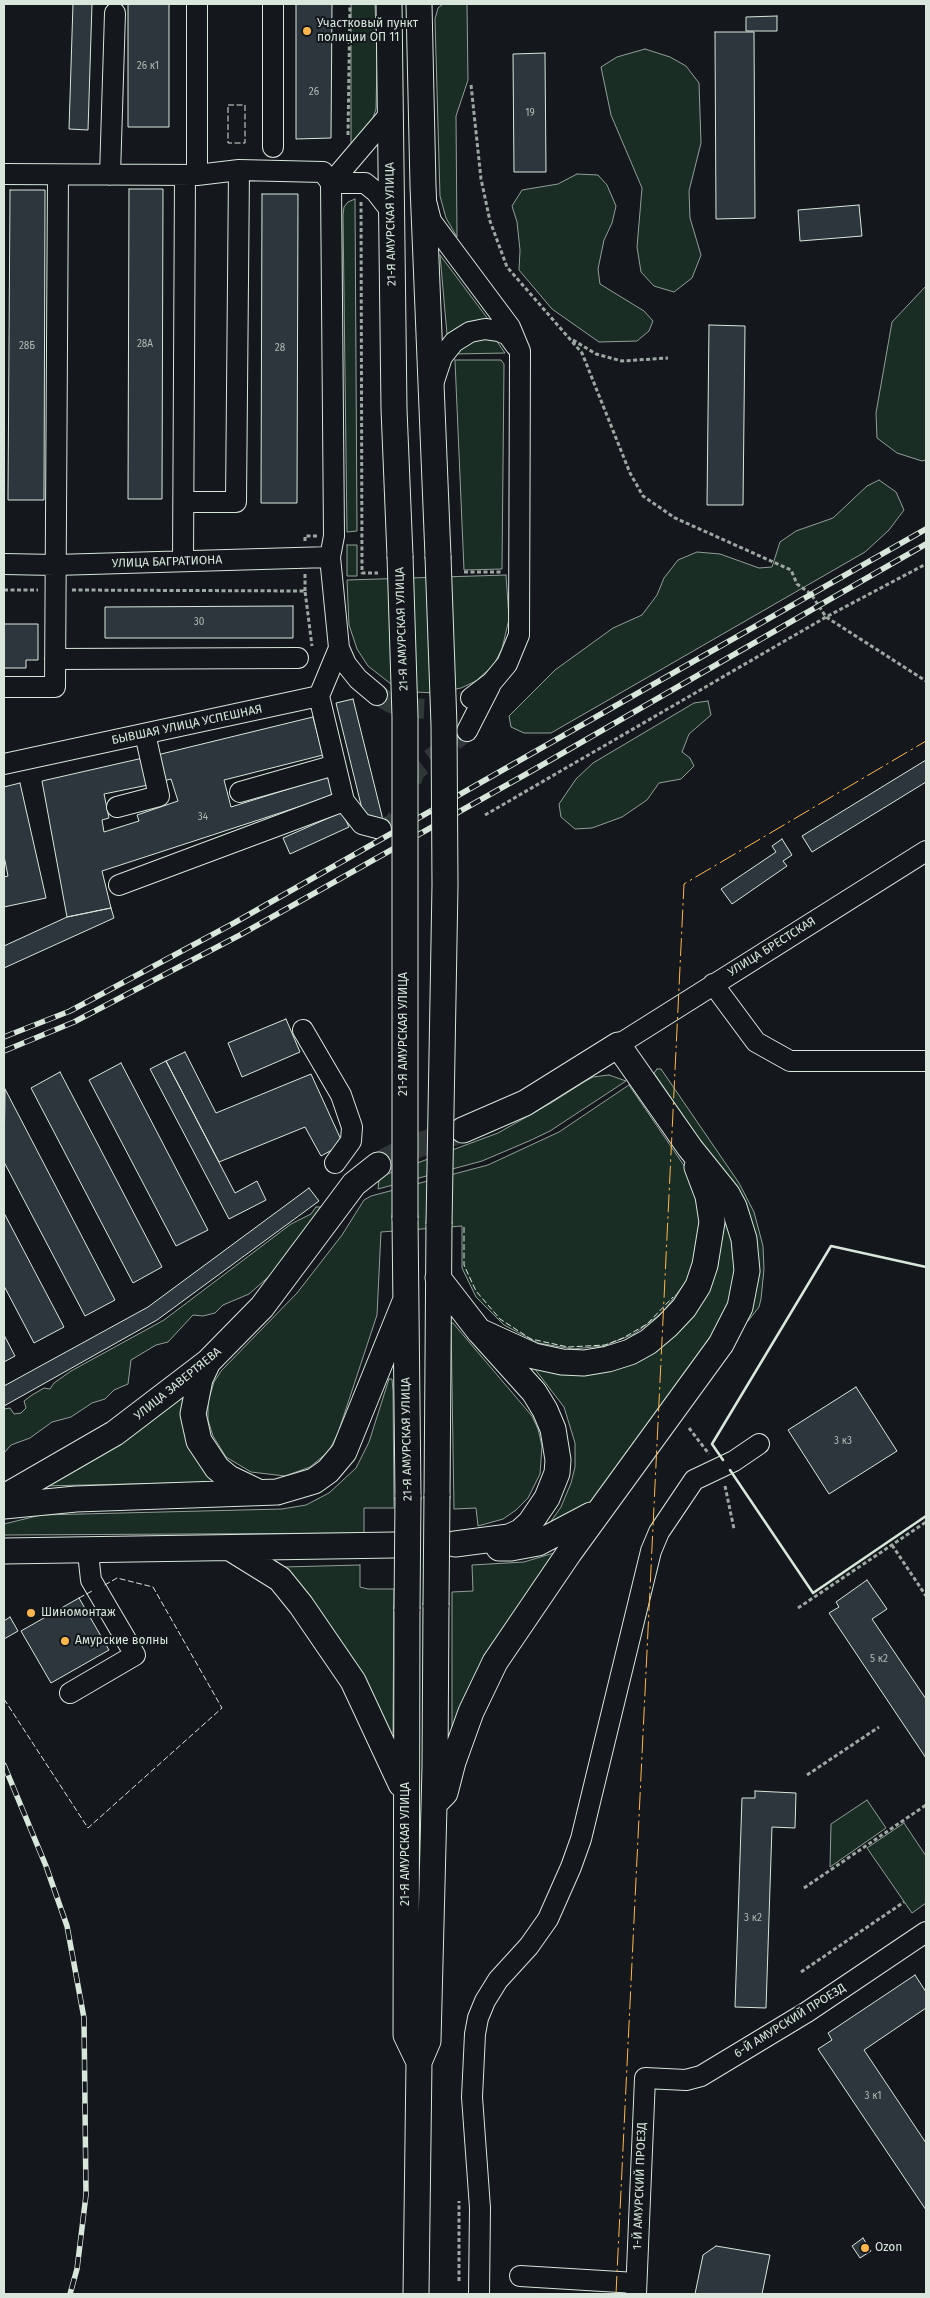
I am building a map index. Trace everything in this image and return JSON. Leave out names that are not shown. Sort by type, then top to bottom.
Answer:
[{"type":"main road","name":"21-Я АМУРСКАЯ УЛИЦА","points":[[389,4],[390,210],[394,409],[404,718],[404,1304],[408,1498],[406,2035],[419,2062]]},
{"type":"main road","name":"21-Я АМУРСКАЯ УЛИЦА","points":[[416,2294],[419,2062],[428,2041],[434,1804],[438,1278],[445,875],[444,725],[423,186],[419,4]]},
{"type":"main road","points":[[434,1804],[445,1793],[453,1762],[471,1712],[495,1662],[520,1621],[721,1344],[732,1325],[744,1290],[747,1255],[744,1238],[734,1207],[718,1181],[690,1148],[618,1045],[525,1103],[463,1130]]},
{"type":"main road","points":[[479,1330],[534,1356],[562,1362],[584,1363],[630,1352],[648,1342],[667,1326],[684,1308],[698,1286],[706,1265],[710,1238],[712,1222],[708,1196],[690,1148]]},
{"type":"main road","name":"УЛИЦА ЗАВЕРТЯЕВА","points":[[4,1498],[115,1432],[208,1362],[262,1307],[354,1184],[378,1165]]},
{"type":"main road","points":[[438,1278],[479,1330],[534,1392],[545,1410],[553,1429],[558,1460],[557,1473],[547,1498],[530,1523],[520,1532],[509,1536],[466,1543],[512,1548],[538,1543],[580,1523],[604,1507]]},
{"type":"main road","points":[[4,1506],[76,1499],[291,1490],[314,1481],[328,1471],[344,1452],[404,1304]]},
{"type":"main road","points":[[208,1362],[200,1379],[194,1414],[200,1441],[206,1454],[229,1478],[260,1492]]},
{"type":"main road","points":[[4,1551],[394,1545]]},
{"type":"main road","points":[[228,1547],[280,1580],[301,1605],[361,1696],[406,1796]]},
{"type":"street","points":[[183,561],[191,175],[197,4]]},
{"type":"street","points":[[273,4],[273,147]]},
{"type":"street","points":[[110,175],[115,13]]},
{"type":"street","points":[[331,183],[389,115]]},
{"type":"street","points":[[184,502],[236,502],[239,170]]},
{"type":"street","points":[[4,174],[191,175],[239,170],[323,172],[331,183],[334,536],[330,557],[339,648],[346,664],[358,679],[377,695]]},
{"type":"street","points":[[4,687],[55,687],[58,174]]},
{"type":"street","points":[[331,183],[365,183],[376,192],[390,210]]},
{"type":"street","points":[[423,186],[431,221],[510,327],[520,351],[519,635],[507,664],[492,682],[467,730]]},
{"type":"street","points":[[432,389],[442,357],[454,342],[470,332],[485,329],[499,331],[508,335],[520,351]]},
{"type":"street","name":"УЛИЦА БАГРАТИОНА","points":[[4,564],[55,565],[330,557]]},
{"type":"street","points":[[339,648],[319,696],[335,765],[344,801],[362,824],[381,829]]},
{"type":"street","points":[[55,659],[305,653]]},
{"type":"street","points":[[471,698],[492,682]]},
{"type":"street","name":"БЫВШАЯ УЛИЦА УСПЕШНАЯ","points":[[4,764],[319,696]]},
{"type":"street","points":[[117,807],[159,796],[144,734]]},
{"type":"street","points":[[240,792],[335,765]]},
{"type":"street","points":[[119,885],[344,801]]},
{"type":"street","name":"УЛИЦА БРЕСТСКАЯ","points":[[618,1045],[926,851]]},
{"type":"street","points":[[714,984],[756,1042],[790,1061],[926,1061]]},
{"type":"street","points":[[303,1030],[341,1095],[352,1127],[351,1141],[335,1162]]},
{"type":"street","points":[[479,2294],[480,2208],[472,2097],[475,2034],[478,2018],[485,2001],[498,1980],[529,1946],[548,1919],[571,1867],[581,1839],[651,1551],[660,1532],[694,1480],[721,1468],[759,1444]]},
{"type":"street","points":[[70,1693],[135,1655],[91,1580],[89,1562],[93,1549]]},
{"type":"street","name":"6-Й АМУРСКИЙ ПРОЕЗД","points":[[645,2078],[686,2080],[701,2076],[807,2012],[926,1932]]},
{"type":"street","name":"1-Й АМУРСКИЙ ПРОЕЗД","points":[[636,2289],[645,2078]]},
{"type":"street","points":[[520,2276],[636,2289]]},
{"type":"path","points":[[348,142],[350,4]]},
{"type":"path","points":[[471,85],[486,204],[490,221],[507,267],[571,338],[582,353],[591,370],[630,473],[643,496],[675,518],[792,570],[797,584],[810,594],[826,617],[926,681]]},
{"type":"path","points":[[361,197],[362,572],[378,572]]},
{"type":"path","points":[[571,338],[596,354],[622,361],[668,358]]},
{"type":"path","points":[[485,815],[826,617],[926,564]]},
{"type":"path","points":[[4,590],[305,591],[305,653]]},
{"type":"path","points":[[689,1428],[702,1445]]},
{"type":"path","points":[[721,1468],[734,1529]]},
{"type":"path","points":[[798,1608],[926,1522]]},
{"type":"path","points":[[892,1545],[926,1596]]},
{"type":"path","points":[[807,1775],[879,1727]]},
{"type":"path","points":[[804,1888],[926,1805]]},
{"type":"path","points":[[801,1972],[904,1902]]},
{"type":"path","points":[[458,2285],[459,2201]]},
{"type":"green space","points":[[351,4],[375,4],[377,59],[376,109],[372,121],[351,149]]},
{"type":"green space","points":[[443,4],[467,4],[468,80],[456,116],[457,237],[446,218],[440,196],[435,19],[438,8]]},
{"type":"green space","points":[[645,49],[670,57],[686,66],[699,83],[701,143],[689,191],[690,218],[701,255],[692,278],[674,292],[654,286],[641,272],[637,247],[642,188],[611,115],[601,67],[617,57]]},
{"type":"green space","points":[[577,174],[598,175],[607,185],[616,206],[612,223],[604,240],[598,269],[600,284],[644,311],[653,321],[649,331],[637,341],[599,342],[552,309],[519,270],[520,250],[517,222],[512,206],[522,190],[558,184]]},
{"type":"green space","points":[[355,199],[357,531],[347,532],[343,215],[344,207],[348,202]]},
{"type":"green space","points":[[440,255],[488,319],[463,324],[447,334]]},
{"type":"green space","points":[[926,286],[926,460],[922,461],[897,453],[877,438],[876,413],[892,322]]},
{"type":"green space","points":[[476,337],[496,340],[505,353],[455,354]]},
{"type":"green space","points":[[455,360],[501,360],[504,364],[502,569],[464,570]]},
{"type":"green space","points":[[879,480],[896,492],[904,510],[889,530],[865,552],[551,733],[524,733],[511,727],[509,716],[555,670],[613,628],[642,615],[657,595],[664,578],[678,560],[697,552],[720,554],[759,568],[772,567],[780,542],[796,531],[833,518],[867,486]]},
{"type":"green space","points":[[347,545],[357,545],[357,576],[347,576]]},
{"type":"green space","points":[[506,575],[509,619],[502,649],[493,666],[476,681],[461,688],[436,693],[415,692],[391,684],[368,666],[357,649],[349,625],[347,580]]},
{"type":"green space","points":[[708,701],[711,715],[689,734],[682,752],[690,758],[694,766],[681,779],[659,783],[647,800],[622,817],[592,828],[575,829],[561,817],[559,804],[576,779],[593,763],[694,703]]},
{"type":"green space","points":[[657,1069],[661,1069],[739,1183],[754,1212],[763,1246],[764,1269],[759,1307],[748,1321],[746,1320],[733,1188],[654,1073]]},
{"type":"green space","points":[[609,1075],[626,1081],[550,1131],[482,1161],[378,1189],[379,1180],[385,1175],[498,1133],[593,1077]]},
{"type":"green space","points":[[629,1085],[685,1167],[699,1209],[700,1228],[695,1259],[688,1279],[663,1312],[634,1334],[604,1346],[573,1349],[538,1343],[504,1325],[476,1297],[462,1268],[462,1226],[381,1232],[377,1315],[338,1433],[329,1451],[310,1467],[285,1476],[251,1472],[226,1457],[213,1436],[208,1420],[208,1402],[214,1382],[221,1371],[297,1293],[342,1235],[364,1200],[371,1196],[488,1165],[559,1132]]},
{"type":"green space","points":[[719,1202],[737,1255],[727,1316],[601,1494],[585,1508],[547,1527],[561,1507],[571,1483],[575,1467],[575,1443],[564,1407],[534,1368],[664,1339]]},
{"type":"green space","points":[[316,1207],[321,1207],[321,1210],[281,1266],[249,1294],[223,1305],[215,1313],[203,1316],[193,1315],[168,1342],[156,1345],[131,1360],[128,1384],[114,1390],[105,1399],[92,1403],[71,1417],[52,1422],[30,1438],[11,1445],[4,1453],[4,1409],[10,1408],[14,1414],[21,1413],[26,1408],[24,1401],[32,1395],[44,1388],[50,1389],[54,1383],[71,1371],[164,1320],[291,1224],[311,1214]]},
{"type":"green space","points":[[451,1323],[453,1323],[532,1416],[538,1429],[542,1446],[540,1474],[528,1498],[503,1519],[478,1526],[476,1508],[454,1509]]},
{"type":"green space","points":[[389,1379],[392,1379],[393,1391],[394,1508],[364,1508],[364,1533],[4,1535],[4,1524],[41,1515],[282,1509],[306,1505],[329,1493],[356,1468],[369,1442]]},
{"type":"green space","points":[[184,1391],[216,1482],[42,1486]]},
{"type":"green space","points":[[554,1553],[452,1730],[452,1592],[473,1591],[472,1565],[524,1562]]},
{"type":"green space","points":[[360,1565],[360,1587],[368,1589],[394,1589],[393,1732],[390,1734],[283,1567]]},
{"type":"green space","points":[[867,1800],[886,1828],[830,1867],[831,1824]]},
{"type":"green space","points":[[904,1823],[926,1856],[926,1903],[912,1913],[867,1848]]},
{"type":"building","points":[[73,4],[92,4],[88,130],[69,129]]},
{"type":"building","points":[[128,4],[169,4],[169,127],[128,127]]},
{"type":"building","points":[[296,4],[332,4],[331,138],[296,139]]},
{"type":"building","points":[[777,16],[777,31],[746,31],[746,17]]},
{"type":"building","points":[[715,32],[754,32],[755,218],[716,219]]},
{"type":"building","points":[[545,53],[546,172],[514,172],[513,54]]},
{"type":"building","points":[[129,189],[163,189],[162,499],[128,499]]},
{"type":"building","points":[[10,190],[45,190],[44,500],[8,500]]},
{"type":"building","points":[[262,194],[298,194],[297,503],[261,503]]},
{"type":"building","points":[[859,205],[862,236],[800,241],[798,210]]},
{"type":"building","points":[[709,325],[745,326],[743,505],[707,505]]},
{"type":"building","points":[[293,606],[293,638],[105,638],[105,607]]},
{"type":"building","points":[[4,624],[38,624],[38,660],[26,660],[26,668],[4,668]]},
{"type":"building","points":[[353,699],[383,820],[371,822],[370,815],[364,817],[336,703]]},
{"type":"building","points":[[313,717],[323,755],[224,780],[231,807],[330,776],[335,795],[102,871],[111,908],[67,917],[42,781],[143,758],[148,785],[104,794],[109,818],[102,820],[104,832],[139,821],[137,815],[178,801],[171,779],[163,781],[157,755]]},
{"type":"building","points":[[926,760],[926,782],[812,852],[802,836]]},
{"type":"building","points":[[20,783],[46,898],[4,907],[4,877],[8,876],[4,856],[4,787]]},
{"type":"building","points":[[342,812],[349,827],[290,854],[283,838]]},
{"type":"building","points":[[782,839],[792,855],[783,861],[787,866],[732,904],[721,889],[776,852],[772,846]]},
{"type":"building","points":[[111,908],[114,918],[4,968],[4,946],[67,917]]},
{"type":"building","points":[[286,1019],[300,1052],[242,1077],[228,1043]]},
{"type":"building","points":[[185,1052],[216,1113],[311,1074],[343,1144],[321,1156],[305,1127],[219,1162],[166,1061]]},
{"type":"building","points":[[166,1061],[235,1193],[257,1181],[266,1200],[229,1219],[150,1069]]},
{"type":"building","points":[[121,1063],[208,1230],[176,1246],[89,1080]]},
{"type":"building","points":[[60,1072],[162,1267],[133,1283],[31,1088]]},
{"type":"building","points":[[5,1089],[115,1300],[85,1316],[4,1162]]},
{"type":"building","points":[[309,1188],[319,1201],[157,1320],[4,1406],[4,1386],[148,1307]]},
{"type":"building","points":[[4,1213],[64,1327],[34,1343],[4,1286]]},
{"type":"building","points":[[4,1335],[15,1356],[4,1362]]},
{"type":"building","points":[[856,1387],[897,1451],[829,1494],[788,1430]]},
{"type":"building","points":[[867,1580],[887,1609],[872,1619],[926,1699],[926,1758],[829,1613],[839,1607],[836,1602]]},
{"type":"building","name":"Амурские волны","points":[[79,1598],[109,1650],[51,1683],[21,1631]]},
{"type":"building","points":[[10,1617],[18,1631],[4,1639],[4,1621]]},
{"type":"building","points":[[755,1791],[796,1793],[795,1828],[772,1827],[766,2008],[735,2007],[742,1798],[755,1798]]},
{"type":"building","points":[[915,1975],[926,1992],[926,2008],[864,2050],[926,2143],[926,2210],[818,2049],[832,2040],[828,2033]]},
{"type":"building","points":[[863,2238],[871,2251],[860,2258],[852,2246]]},
{"type":"building","points":[[716,2246],[770,2255],[762,2294],[695,2294],[703,2255]]},
{"type":"tunnel","points":[[377,695],[391,703],[409,708],[429,709],[449,707],[471,698]]},
{"type":"tunnel","points":[[381,829],[393,824],[400,814],[415,771],[467,731]]},
{"type":"tunnel","points":[[378,1165],[407,1149],[460,1131]]},
{"type":"railway","points":[[4,1037],[70,1011],[234,923],[926,529]]},
{"type":"railway","points":[[4,1051],[74,1022],[240,935],[528,773],[926,544]]},
{"type":"railway","points":[[4,1765],[46,1866],[67,1926],[84,2018],[86,2195],[77,2269],[70,2294]]},
{"type":"fence","points":[[228,105],[245,105],[245,143],[228,143],[228,105]]},
{"type":"fence","points":[[464,1227],[464,1265],[476,1291],[500,1319],[531,1339],[568,1347],[605,1345],[623,1338],[647,1324],[673,1297]]},
{"type":"fence","points":[[4,1699],[88,1828],[222,1708],[153,1587],[117,1578],[103,1586]]},
{"type":"fence","points":[[79,1598],[92,1591]]},
{"type":"wall","points":[[723,1460],[712,1444],[831,1246],[926,1267]]},
{"type":"wall","points":[[730,1470],[813,1593],[926,1516]]},
{"type":"power","points":[[616,2294],[684,884],[926,741]]},
{"type":"place","name":"Участковый пункт полиции ОП 11","points":[[307,31]]},
{"type":"place","name":"Шиномонтаж","points":[[31,1613]]},
{"type":"place","name":"Амурские волны","points":[[65,1641]]},
{"type":"place","name":"Ozon","points":[[865,2248]]}]
